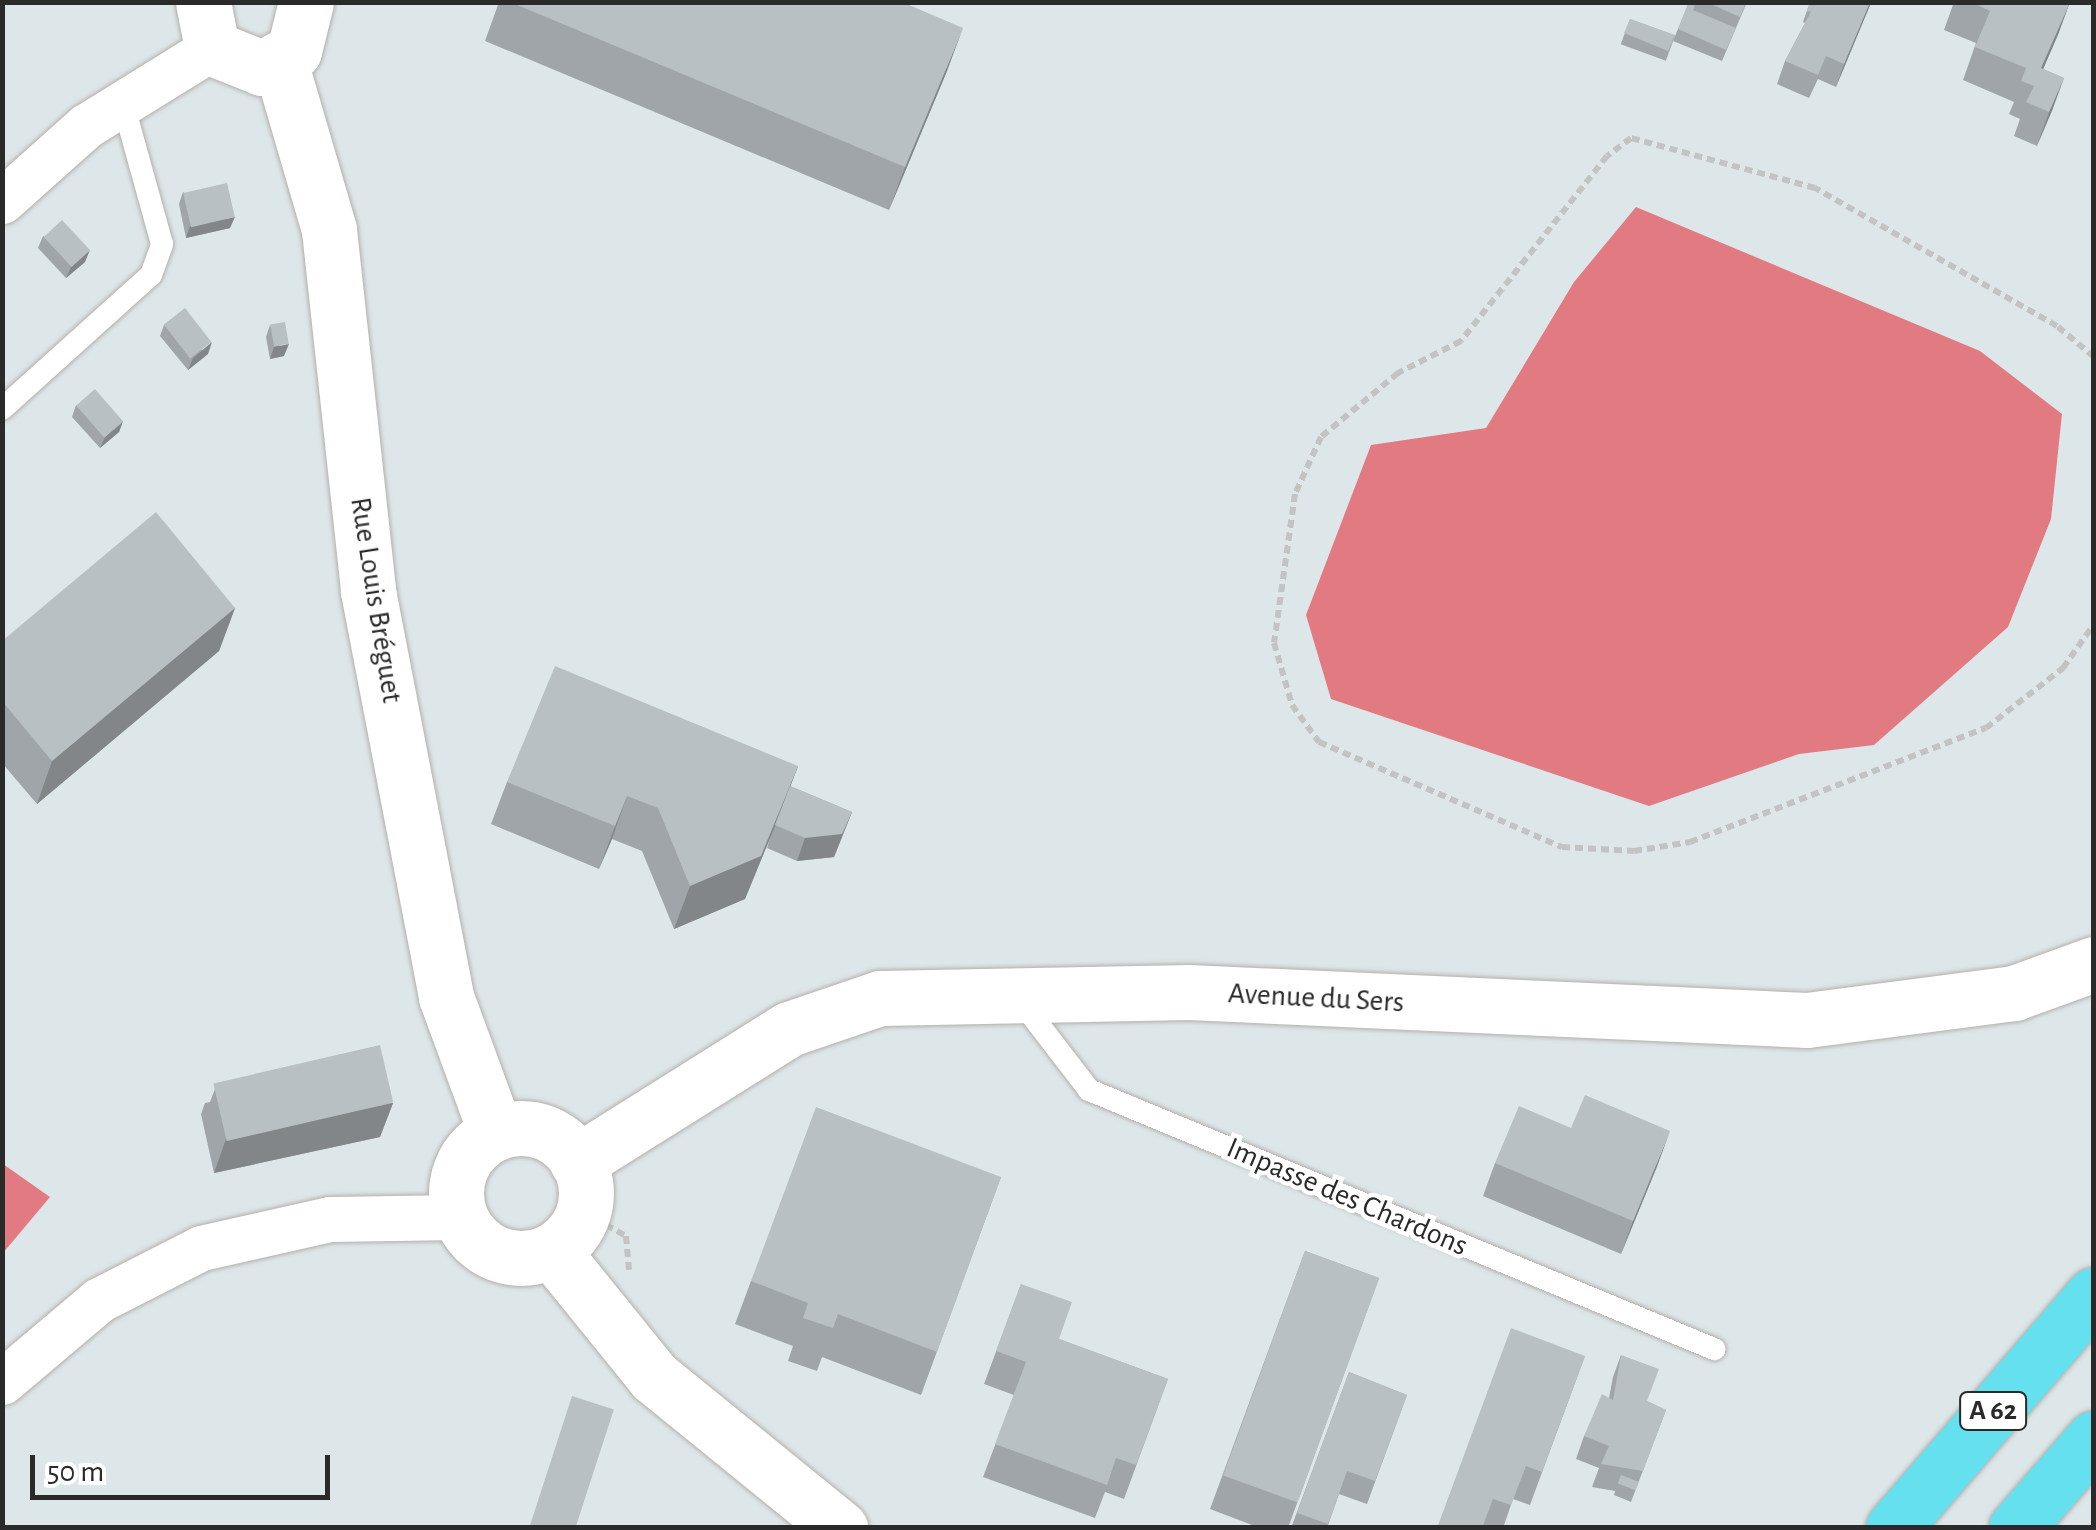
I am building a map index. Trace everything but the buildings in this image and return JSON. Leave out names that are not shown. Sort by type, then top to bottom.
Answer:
[{"type":"highway","name":"A 62","points":[[1893,1528],[2094,1294]]},
{"type":"highway","points":[[2016,1528],[2094,1438]]},
{"type":"street","points":[[2,200],[123,103],[207,25],[243,68],[280,62],[304,36],[306,2]]},
{"type":"street","name":"Rue Louis Bréguet","points":[[280,62],[330,230],[368,591],[446,997],[496,1133]]},
{"type":"street","name":"Avenue du Sers","points":[[577,1162],[836,1006],[936,991],[1017,996],[1189,992],[1807,1020],[2014,993],[2094,964]]},
{"type":"street","points":[[496,1133],[552,1135],[577,1162],[583,1212],[552,1250],[527,1258],[492,1252],[460,1217],[464,1160],[496,1133]]},
{"type":"street","points":[[2,1382],[99,1300],[201,1248],[330,1219],[460,1217]]},
{"type":"street","points":[[552,1250],[654,1377],[840,1528]]},
{"type":"lane","points":[[2,409],[151,275],[162,244],[123,103]]},
{"type":"lane","name":"Impasse des Chardons","points":[[1017,996],[1088,1090],[1714,1349]]},
{"type":"path","points":[[2094,356],[2057,326],[1815,188],[1631,138],[1607,156],[1461,341],[1398,373],[1321,437],[1295,494],[1274,644],[1292,706],[1319,742],[1562,846],[1634,851],[1690,842],[1986,728],[2064,668],[2094,624]]},
{"type":"shaded area","points":[[1636,207],[1980,351],[2062,414],[2051,519],[2008,627],[1874,745],[1799,754],[1649,806],[1331,699],[1306,615],[1371,445],[1486,428],[1574,282]]},
{"type":"shaded area","points":[[3,1164],[50,1197],[3,1253]]}]
